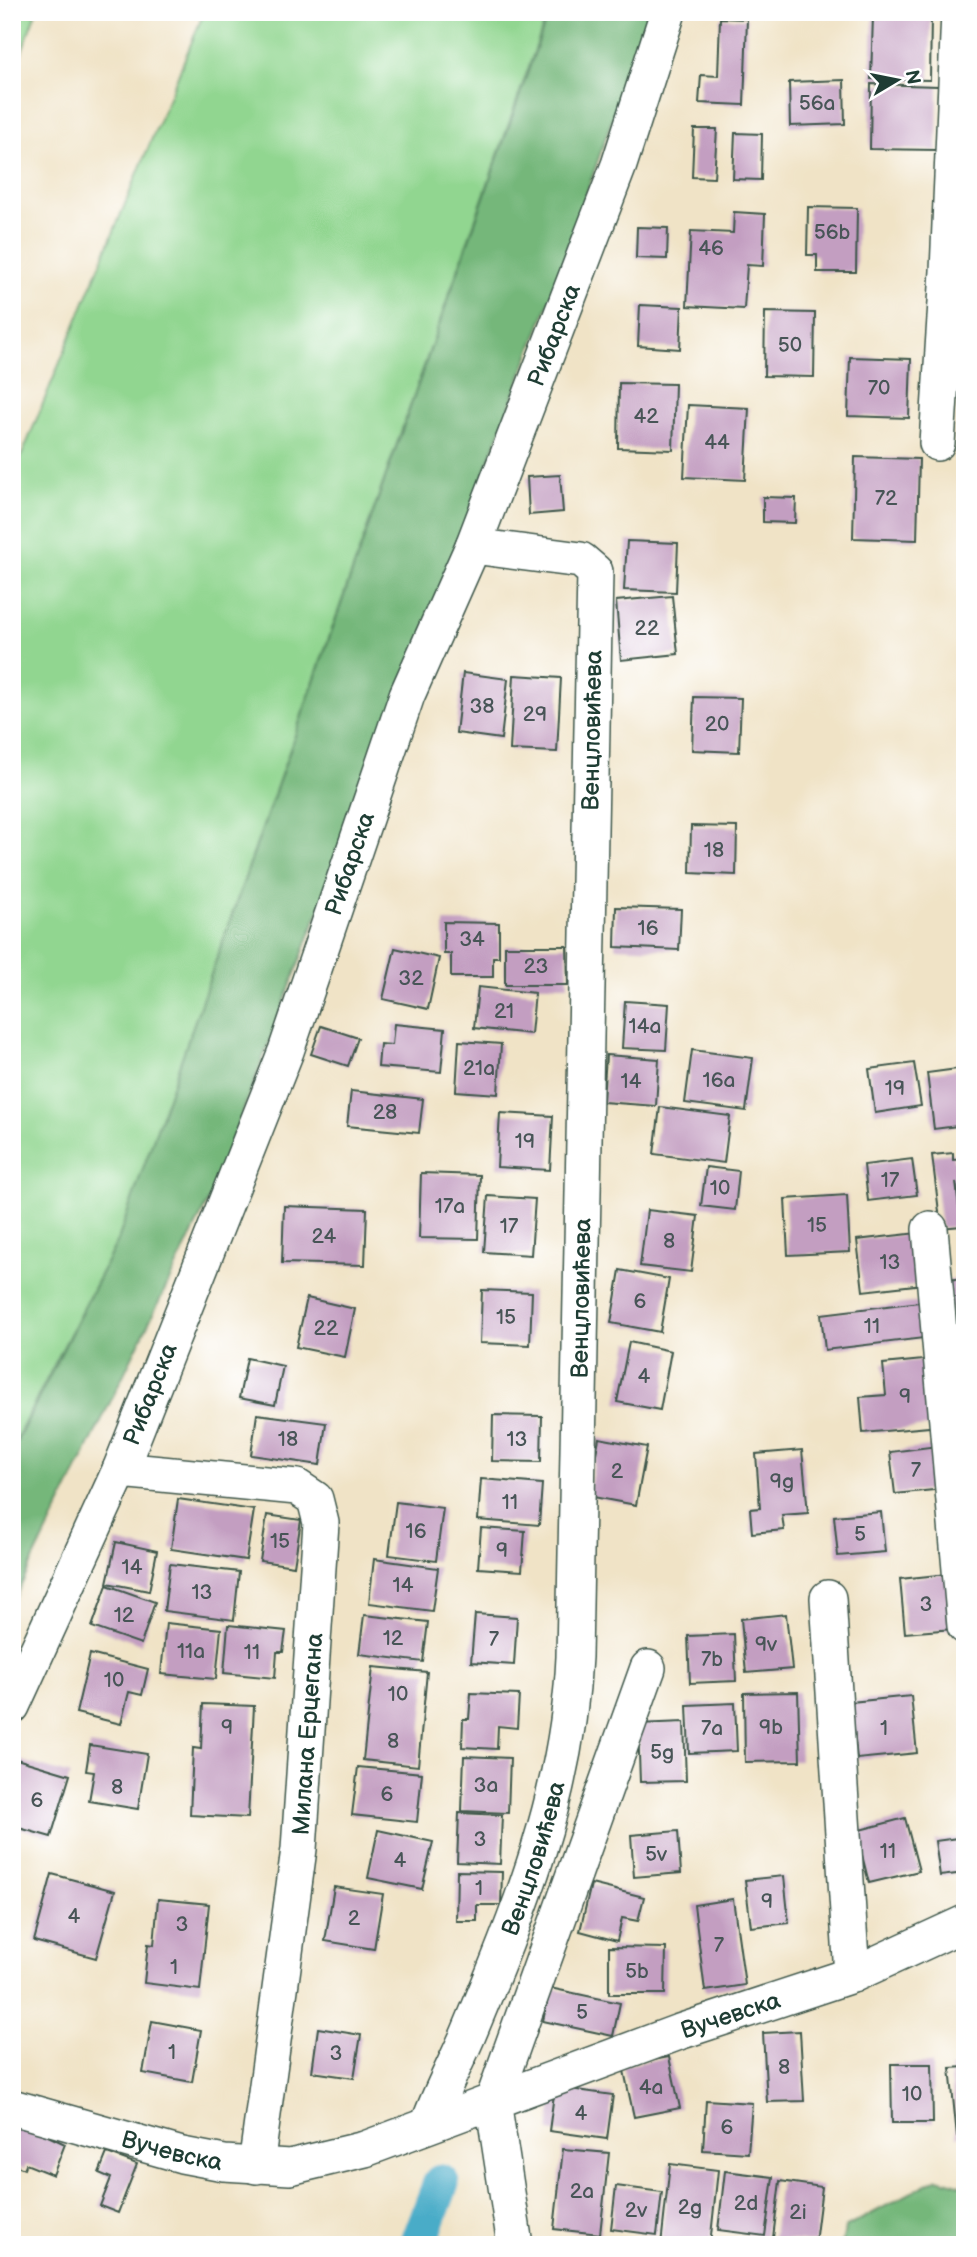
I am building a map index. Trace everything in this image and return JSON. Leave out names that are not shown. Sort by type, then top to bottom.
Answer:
[{"type":"street","name":"Рибарска","points":[[12,1706],[120,1470],[286,1051],[407,695],[473,546],[619,165],[668,12]]},
{"type":"street","points":[[937,443],[948,271],[959,12]]},
{"type":"street","name":"Венцловићева","points":[[429,2123],[442,2086],[467,2038],[539,1856],[565,1752],[573,1657],[595,572],[581,560],[473,546]]},
{"type":"street","points":[[930,1229],[965,1626]]},
{"type":"street","name":"Милана Ерцегана","points":[[120,1470],[297,1487],[316,1499],[321,1523],[299,1849],[256,2166]]},
{"type":"street","points":[[828,1598],[852,1975]]},
{"type":"street","points":[[515,2245],[493,2101],[648,1668]]},
{"type":"street","name":"Вучевска","points":[[12,2107],[182,2155],[256,2166],[290,2167],[365,2149],[679,2032],[852,1975],[965,1923]]},
{"type":"green space","points":[[12,12],[36,12],[12,79]]},
{"type":"green space","points":[[204,12],[548,12],[118,1240],[12,1447],[12,479]]},
{"type":"green space","points":[[549,12],[649,12],[549,302],[212,1193],[12,1604],[12,1451],[118,1240]]},
{"type":"green space","points":[[938,2178],[965,2186],[965,2245],[842,2245],[845,2228]]},
{"type":"building","points":[[873,16],[931,17],[930,80],[871,79]]},
{"type":"building","points":[[720,18],[747,19],[744,105],[699,103],[701,75],[718,76]]},
{"type":"building","points":[[844,80],[845,124],[790,126],[789,82]]},
{"type":"building","points":[[871,84],[938,86],[937,150],[870,149]]},
{"type":"building","points":[[694,129],[717,129],[714,178],[692,177]]},
{"type":"building","points":[[735,133],[762,134],[761,180],[733,179]]},
{"type":"building","points":[[808,207],[857,208],[856,272],[817,272],[817,255],[807,255]]},
{"type":"building","points":[[734,212],[765,214],[763,266],[747,265],[744,309],[687,306],[691,231],[733,233]]},
{"type":"building","points":[[637,227],[668,228],[667,259],[636,258]]},
{"type":"building","points":[[640,305],[682,307],[680,349],[638,346]]},
{"type":"building","points":[[765,312],[815,313],[814,377],[764,376]]},
{"type":"building","points":[[850,357],[911,359],[909,418],[848,416]]},
{"type":"building","points":[[619,383],[675,384],[673,450],[618,448]]},
{"type":"building","points":[[688,405],[749,408],[745,480],[684,477]]},
{"type":"building","points":[[855,457],[919,459],[917,540],[853,538]]},
{"type":"building","points":[[560,475],[563,512],[529,515],[527,477]]},
{"type":"building","points":[[763,497],[796,498],[795,523],[763,522]]},
{"type":"building","points":[[627,541],[678,543],[676,592],[624,590]]},
{"type":"building","points":[[672,596],[678,654],[621,660],[616,601]]},
{"type":"building","points":[[463,673],[508,679],[501,739],[456,733]]},
{"type":"building","points":[[514,675],[561,678],[557,752],[510,750]]},
{"type":"building","points":[[694,697],[741,698],[739,752],[692,750]]},
{"type":"building","points":[[691,826],[737,827],[736,875],[690,873]]},
{"type":"building","points":[[616,907],[681,909],[679,950],[615,947]]},
{"type":"building","points":[[444,922],[499,923],[499,957],[493,957],[493,977],[451,977],[451,954],[444,954]]},
{"type":"building","points":[[505,946],[567,946],[568,985],[505,985]]},
{"type":"building","points":[[395,948],[439,958],[428,1009],[383,999]]},
{"type":"building","points":[[478,987],[535,993],[531,1034],[474,1028]]},
{"type":"building","points":[[625,1001],[669,1004],[666,1050],[622,1048]]},
{"type":"building","points":[[394,1024],[445,1029],[441,1072],[378,1067],[380,1044],[392,1045]]},
{"type":"building","points":[[321,1026],[358,1038],[348,1066],[311,1054]]},
{"type":"building","points":[[459,1041],[501,1044],[498,1094],[456,1091]]},
{"type":"building","points":[[692,1050],[753,1058],[746,1111],[685,1103]]},
{"type":"building","points":[[606,1055],[659,1059],[656,1106],[603,1102]]},
{"type":"building","points":[[914,1063],[921,1106],[875,1113],[869,1069]]},
{"type":"building","points":[[965,1068],[965,1125],[934,1129],[927,1073]]},
{"type":"building","points":[[351,1091],[423,1099],[419,1133],[347,1126]]},
{"type":"building","points":[[660,1107],[730,1116],[724,1163],[654,1154]]},
{"type":"building","points":[[500,1113],[553,1116],[550,1170],[497,1167]]},
{"type":"building","points":[[953,1153],[953,1160],[965,1159],[965,1210],[961,1211],[956,1182],[961,1226],[941,1228],[932,1155]]},
{"type":"building","points":[[912,1159],[917,1195],[868,1201],[864,1165]]},
{"type":"building","points":[[706,1167],[739,1171],[735,1210],[701,1206]]},
{"type":"building","points":[[421,1173],[480,1175],[478,1239],[419,1238]]},
{"type":"building","points":[[847,1195],[850,1252],[788,1255],[785,1199]]},
{"type":"building","points":[[488,1196],[535,1199],[531,1255],[484,1252]]},
{"type":"building","points":[[284,1206],[367,1209],[365,1265],[282,1263]]},
{"type":"building","points":[[647,1210],[698,1216],[691,1272],[640,1266]]},
{"type":"building","points":[[917,1233],[923,1284],[863,1291],[857,1240]]},
{"type":"building","points":[[620,1270],[669,1279],[660,1332],[611,1323]]},
{"type":"building","points":[[965,1278],[965,1338],[952,1339],[947,1280]]},
{"type":"building","points":[[482,1290],[532,1292],[530,1345],[480,1343]]},
{"type":"building","points":[[307,1298],[355,1309],[345,1357],[296,1347]]},
{"type":"building","points":[[919,1302],[924,1338],[825,1350],[821,1314]]},
{"type":"building","points":[[629,1342],[671,1351],[660,1410],[617,1402]]},
{"type":"building","points":[[247,1358],[283,1366],[275,1405],[239,1398]]},
{"type":"building","points":[[933,1359],[940,1426],[863,1433],[860,1397],[886,1395],[883,1364]]},
{"type":"building","points":[[257,1414],[326,1423],[320,1465],[251,1455]]},
{"type":"building","points":[[493,1415],[542,1416],[541,1462],[492,1461]]},
{"type":"building","points":[[599,1438],[647,1447],[636,1505],[588,1496]]},
{"type":"building","points":[[937,1446],[943,1489],[895,1494],[890,1452]]},
{"type":"building","points":[[802,1450],[808,1513],[782,1515],[784,1530],[752,1533],[750,1509],[760,1508],[756,1454]]},
{"type":"building","points":[[481,1479],[542,1484],[539,1525],[478,1520]]},
{"type":"building","points":[[178,1499],[254,1510],[246,1560],[171,1549]]},
{"type":"building","points":[[396,1502],[443,1508],[436,1561],[389,1555]]},
{"type":"building","points":[[881,1512],[885,1552],[838,1556],[834,1516]]},
{"type":"building","points":[[267,1515],[301,1520],[294,1566],[260,1561]]},
{"type":"building","points":[[481,1528],[525,1531],[522,1571],[478,1568]]},
{"type":"building","points":[[116,1542],[157,1551],[149,1591],[107,1583]]},
{"type":"building","points":[[374,1559],[438,1568],[432,1611],[369,1603]]},
{"type":"building","points":[[170,1564],[239,1572],[234,1620],[164,1611]]},
{"type":"building","points":[[948,1574],[953,1629],[905,1633],[900,1579]]},
{"type":"building","points":[[107,1585],[155,1602],[141,1644],[92,1627]]},
{"type":"building","points":[[475,1614],[517,1617],[514,1665],[471,1662]]},
{"type":"building","points":[[786,1614],[792,1669],[746,1673],[741,1619]]},
{"type":"building","points":[[364,1615],[428,1622],[423,1662],[359,1654]]},
{"type":"building","points":[[166,1623],[221,1629],[216,1679],[161,1674]]},
{"type":"building","points":[[228,1625],[286,1631],[283,1652],[277,1652],[275,1678],[224,1673]]},
{"type":"building","points":[[734,1634],[736,1681],[690,1683],[688,1636]]},
{"type":"building","points":[[90,1654],[148,1669],[142,1695],[129,1692],[121,1724],[76,1713]]},
{"type":"building","points":[[373,1667],[427,1672],[418,1766],[363,1760]]},
{"type":"building","points":[[798,1692],[800,1761],[745,1762],[744,1693]]},
{"type":"building","points":[[471,1693],[519,1695],[517,1728],[498,1726],[497,1749],[462,1747],[463,1719],[469,1719]]},
{"type":"building","points":[[911,1696],[917,1753],[857,1759],[851,1702]]},
{"type":"building","points":[[735,1703],[737,1751],[689,1753],[687,1705]]},
{"type":"building","points":[[203,1704],[254,1706],[248,1818],[190,1815],[193,1748],[201,1749]]},
{"type":"building","points":[[684,1722],[686,1781],[640,1782],[638,1724]]},
{"type":"building","points":[[90,1745],[147,1754],[138,1809],[89,1801],[94,1772],[86,1771]]},
{"type":"building","points":[[464,1756],[510,1758],[508,1813],[462,1811]]},
{"type":"building","points":[[13,1758],[70,1775],[51,1837],[12,1826]]},
{"type":"building","points":[[358,1767],[422,1773],[417,1822],[352,1815]]},
{"type":"building","points":[[459,1813],[502,1815],[500,1864],[457,1862]]},
{"type":"building","points":[[905,1818],[919,1871],[869,1883],[856,1831]]},
{"type":"building","points":[[378,1830],[433,1842],[422,1889],[368,1878]]},
{"type":"building","points":[[678,1831],[681,1873],[634,1877],[631,1835]]},
{"type":"building","points":[[965,1837],[965,1873],[940,1876],[935,1841]]},
{"type":"building","points":[[457,1871],[502,1872],[501,1905],[477,1905],[477,1921],[456,1921]]},
{"type":"building","points":[[52,1874],[115,1891],[96,1958],[34,1941]]},
{"type":"building","points":[[784,1876],[789,1923],[751,1927],[745,1880]]},
{"type":"building","points":[[591,1884],[644,1897],[638,1921],[622,1918],[617,1941],[580,1931]]},
{"type":"building","points":[[334,1887],[383,1894],[374,1949],[325,1941]]},
{"type":"building","points":[[158,1899],[209,1904],[200,1990],[144,1983],[148,1944],[154,1945]]},
{"type":"building","points":[[733,1899],[745,1985],[705,1991],[694,1905]]},
{"type":"building","points":[[609,1947],[666,1948],[665,1994],[609,1994]]},
{"type":"building","points":[[550,1988],[620,2003],[613,2036],[543,2021]]},
{"type":"building","points":[[152,2021],[201,2030],[192,2082],[143,2073]]},
{"type":"building","points":[[318,2028],[361,2035],[354,2078],[312,2072]]},
{"type":"building","points":[[800,2031],[804,2101],[767,2102],[763,2033]]},
{"type":"building","points":[[669,2057],[680,2108],[634,2117],[623,2066]]},
{"type":"building","points":[[891,2064],[932,2064],[933,2123],[892,2123]]},
{"type":"building","points":[[965,2067],[965,2135],[957,2136],[950,2068]]},
{"type":"building","points":[[555,2087],[613,2095],[607,2139],[549,2131]]},
{"type":"building","points":[[706,2100],[752,2103],[748,2153],[703,2150]]},
{"type":"building","points":[[12,2119],[65,2144],[53,2175],[26,2164],[24,2169],[12,2164]]},
{"type":"building","points":[[563,2149],[609,2153],[600,2234],[554,2229]]},
{"type":"building","points":[[107,2153],[137,2164],[118,2213],[100,2206],[111,2178],[99,2173]]},
{"type":"building","points":[[670,2164],[718,2170],[710,2245],[661,2245]]},
{"type":"building","points":[[725,2171],[773,2177],[765,2236],[718,2230]]},
{"type":"building","points":[[780,2181],[822,2187],[815,2243],[773,2238]]},
{"type":"building","points":[[616,2186],[662,2192],[657,2235],[611,2229]]},
{"type":"waterway","points":[[418,2245],[441,2183]]}]
